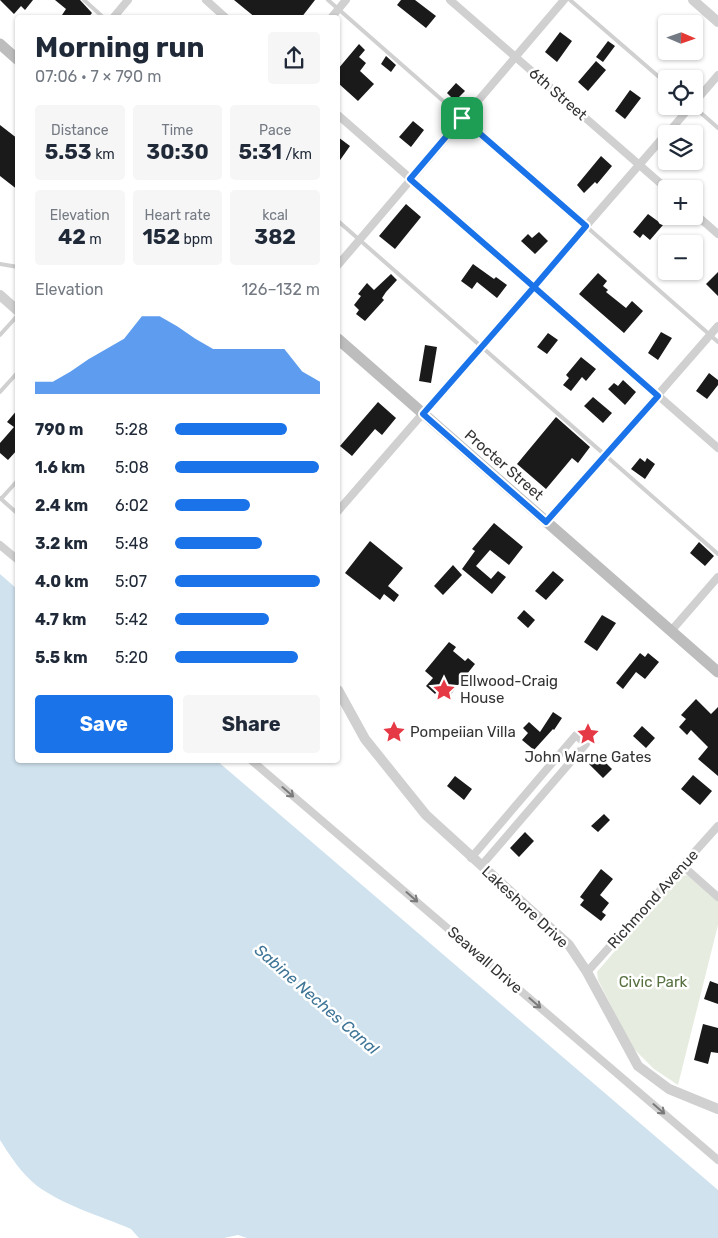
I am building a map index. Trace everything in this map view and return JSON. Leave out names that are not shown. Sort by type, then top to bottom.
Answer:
[{"type":"main road","points":[[0,44],[15,57]]},
{"type":"main road","name":"Procter Street","points":[[340,341],[718,672]]},
{"type":"street","points":[[116,15],[128,0]]},
{"type":"street","points":[[206,0],[223,15]]},
{"type":"street","points":[[333,15],[346,0]]},
{"type":"street","name":"6th Street","points":[[450,0],[658,182]]},
{"type":"street","points":[[340,263],[564,0]]},
{"type":"street","points":[[693,0],[718,22]]},
{"type":"street","points":[[703,93],[718,75]]},
{"type":"street","points":[[675,125],[684,115]]},
{"type":"street","points":[[340,117],[718,448]]},
{"type":"street","points":[[340,509],[658,144]]},
{"type":"street","points":[[703,221],[718,234]]},
{"type":"street","points":[[0,295],[15,308]]},
{"type":"street","points":[[546,522],[718,326]]},
{"type":"street","points":[[0,545],[15,558]]},
{"type":"street","points":[[671,631],[718,577]]},
{"type":"street","name":"Lakeshore Drive","points":[[340,694],[365,739],[426,815],[569,945],[587,972],[638,1066],[669,1089],[718,1109]]},
{"type":"street","points":[[472,858],[576,735],[586,744],[481,866]]},
{"type":"street","name":"Seawall Drive","points":[[255,763],[718,1160]]},
{"type":"street","name":"Richmond Avenue","points":[[587,972],[718,826]]},
{"type":"street","points":[[682,866],[718,897]]},
{"type":"lane","points":[[84,0],[101,15]]},
{"type":"lane","points":[[328,0],[718,342]]},
{"type":"lane","points":[[570,0],[658,76]]},
{"type":"lane","points":[[703,114],[718,128]]},
{"type":"lane","points":[[340,223],[718,554]]},
{"type":"lane","points":[[0,264],[15,266]]},
{"type":"lane","points":[[0,335],[15,318]]},
{"type":"lane","points":[[0,392],[15,375]]},
{"type":"lane","points":[[15,483],[1,499],[15,511]]},
{"type":"green space","name":"Civic Park","points":[[687,875],[718,900],[718,925],[678,1085],[654,1069],[632,1047],[598,980],[597,972],[678,877]]},
{"type":"water","name":"Sabine Neches Canal","points":[[0,574],[15,587],[15,763],[220,763],[718,1190],[718,1238],[247,1238],[238,1235],[224,1238],[139,1238],[131,1229],[70,1204],[36,1185],[16,1164],[0,1140]]},
{"type":"building","points":[[0,0],[33,0],[25,10],[21,6],[14,14]]},
{"type":"building","points":[[55,0],[80,0],[92,13],[90,15],[62,15],[66,9]]},
{"type":"building","points":[[234,0],[315,0],[303,15],[252,15]]},
{"type":"building","points":[[401,0],[415,0],[436,16],[426,28],[397,5]]},
{"type":"building","points":[[560,32],[572,41],[557,62],[545,52]]},
{"type":"building","points":[[608,41],[615,46],[603,62],[596,57]]},
{"type":"building","points":[[359,44],[365,50],[359,57],[366,63],[360,71],[374,84],[358,101],[340,85],[340,67]]},
{"type":"building","points":[[386,56],[396,65],[391,72],[381,64]]},
{"type":"building","points":[[596,61],[606,70],[588,91],[578,82]]},
{"type":"building","points":[[456,83],[465,91],[455,101],[447,93]]},
{"type":"building","points":[[630,90],[641,98],[625,119],[615,111]]},
{"type":"building","points":[[413,121],[424,130],[411,147],[399,137]]},
{"type":"building","points":[[0,125],[15,137],[15,188],[0,176]]},
{"type":"building","points":[[340,138],[350,146],[340,160]]},
{"type":"building","points":[[601,156],[612,166],[597,184],[595,182],[584,193],[577,185]]},
{"type":"building","points":[[406,204],[421,217],[395,249],[379,236]]},
{"type":"building","points":[[648,214],[658,221],[658,225],[663,225],[650,240],[643,234],[640,238],[633,232]]},
{"type":"building","points":[[539,232],[548,241],[535,254],[521,241],[528,234],[532,238]]},
{"type":"building","points":[[473,264],[494,279],[496,277],[507,285],[497,298],[477,282],[472,289],[461,281]]},
{"type":"building","points":[[718,272],[718,296],[706,284]]},
{"type":"building","points":[[598,273],[607,281],[603,286],[608,290],[606,292],[626,308],[632,301],[643,311],[624,333],[579,294]]},
{"type":"building","points":[[391,274],[397,280],[382,298],[384,300],[365,321],[356,314],[359,310],[354,305],[361,296],[358,294],[367,283],[374,290]]},
{"type":"building","points":[[661,332],[672,338],[658,360],[648,353]]},
{"type":"building","points":[[548,333],[558,340],[547,354],[537,347]]},
{"type":"building","points":[[425,345],[437,347],[431,383],[419,381]]},
{"type":"building","points":[[581,357],[596,369],[586,381],[582,377],[571,391],[563,385],[569,378],[566,375]]},
{"type":"building","points":[[709,373],[718,380],[718,385],[707,399],[696,391]]},
{"type":"building","points":[[623,380],[636,392],[625,405],[608,389],[614,383],[618,386]]},
{"type":"building","points":[[593,397],[612,413],[603,423],[584,406]]},
{"type":"building","points":[[378,402],[396,418],[382,435],[375,429],[352,456],[340,446]]},
{"type":"building","points":[[15,413],[15,452],[8,460],[0,453],[0,443],[14,427],[7,422]]},
{"type":"building","points":[[556,417],[590,447],[578,463],[572,458],[546,489],[517,464]]},
{"type":"building","points":[[640,458],[645,462],[647,458],[655,464],[645,479],[631,469]]},
{"type":"building","points":[[494,523],[523,547],[509,565],[490,550],[476,566],[491,579],[498,571],[506,577],[492,594],[462,569],[475,551],[472,549]]},
{"type":"building","points":[[370,541],[403,568],[388,586],[399,595],[394,602],[384,594],[380,600],[345,573]]},
{"type":"building","points":[[699,542],[714,556],[705,566],[690,553]]},
{"type":"building","points":[[453,565],[462,575],[443,595],[434,586]]},
{"type":"building","points":[[553,571],[564,580],[546,600],[535,591]]},
{"type":"building","points":[[524,610],[535,620],[528,628],[517,618]]},
{"type":"building","points":[[602,615],[616,623],[597,651],[584,642]]},
{"type":"building","points":[[449,642],[456,647],[453,651],[465,661],[468,658],[475,664],[451,694],[442,686],[435,694],[426,686],[433,678],[425,671]]},
{"type":"building","points":[[640,653],[645,657],[648,653],[659,662],[645,679],[636,672],[623,689],[616,683]]},
{"type":"building","points":[[696,699],[711,714],[718,707],[718,776],[698,759],[708,747],[691,730],[687,735],[679,727],[686,719],[681,715]]},
{"type":"building","points":[[553,712],[562,718],[554,730],[534,750],[522,740],[528,733],[523,728],[529,722],[540,732]]},
{"type":"building","points":[[642,726],[655,738],[646,748],[633,736]]},
{"type":"building","points":[[598,755],[612,769],[603,778],[589,764]]},
{"type":"building","points":[[693,775],[712,791],[700,805],[681,789]]},
{"type":"building","points":[[455,776],[472,789],[464,800],[447,786]]},
{"type":"building","points":[[604,814],[610,820],[598,832],[591,826]]},
{"type":"building","points":[[525,832],[534,841],[519,857],[510,848]]},
{"type":"building","points":[[601,869],[613,879],[600,895],[609,903],[602,912],[606,915],[601,921],[580,905],[584,900],[580,897]]},
{"type":"building","points":[[710,981],[718,984],[718,1004],[704,999]]},
{"type":"building","points":[[703,1024],[718,1028],[718,1053],[711,1052],[708,1064],[694,1060]]},
{"type":"place","name":"Ellwood-Craig House","points":[[444,690]]},
{"type":"place","name":"Pompeiian Villa","points":[[394,732]]},
{"type":"place","name":"John Warne Gates","points":[[588,734]]},
{"type":"route","points":[[462,118],[410,179],[534,287],[423,414],[546,522],[658,396],[534,287],[586,226],[462,118]]}]
